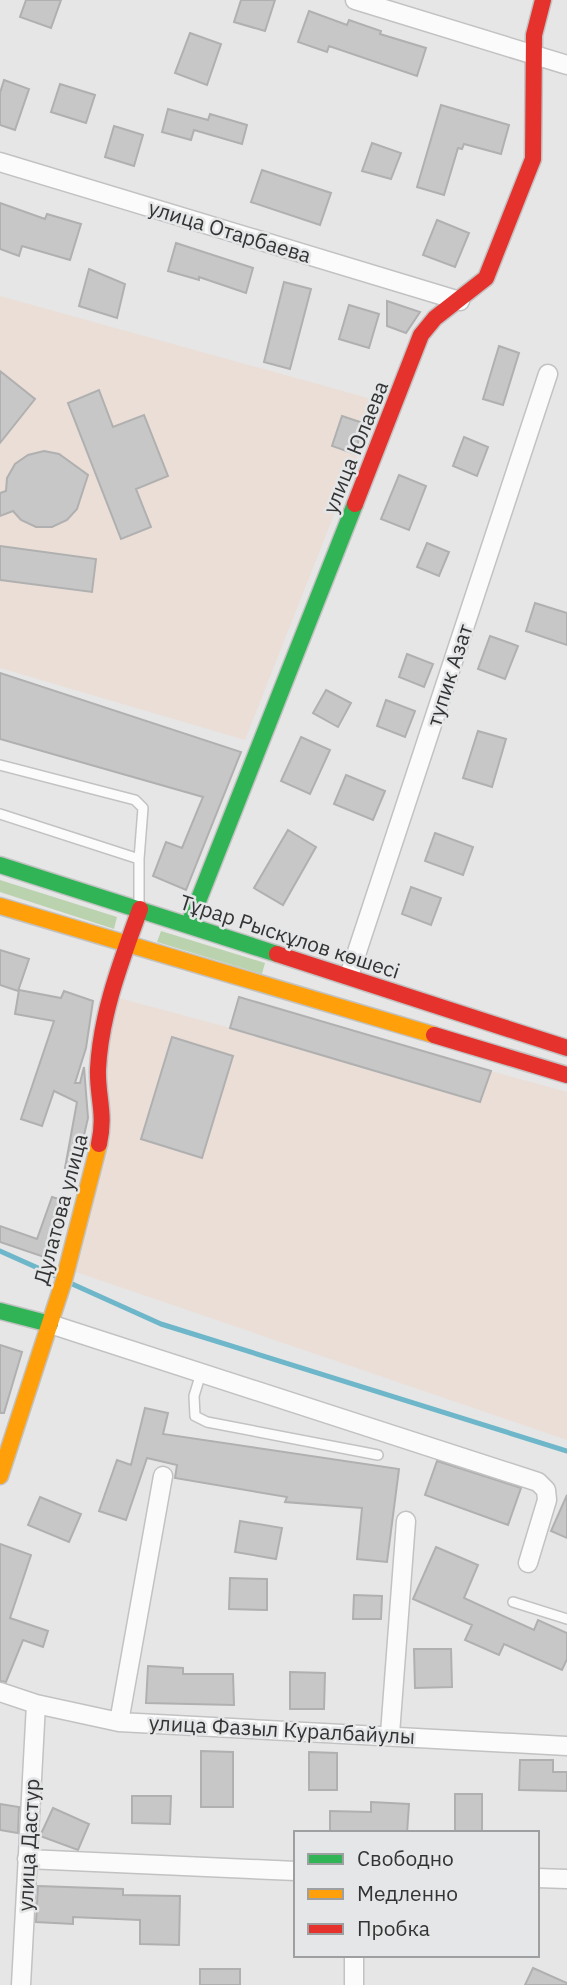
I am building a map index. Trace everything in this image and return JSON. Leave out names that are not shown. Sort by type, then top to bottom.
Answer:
[{"type":"street","points":[[355,0],[567,65]]},
{"type":"street","name":"улица Юлаева","points":[[189,924],[421,335],[440,311],[460,301],[486,278],[533,159],[536,56],[534,34],[543,0]]},
{"type":"street","name":"улица Отарбаева","points":[[0,162],[460,301]]},
{"type":"street","name":"тупик Азат","points":[[349,976],[548,374]]},
{"type":"street","name":"Тұрар Рыскұлов көшесі","points":[[0,865],[567,1048]]},
{"type":"street","points":[[0,905],[567,1075]]},
{"type":"street","name":"Дулатова улица","points":[[0,1476],[50,1324],[104,1123],[98,1071],[109,996],[139,909]]},
{"type":"street","points":[[0,1311],[50,1324],[415,1440],[538,1482],[546,1490],[547,1500],[528,1563]]},
{"type":"street","points":[[119,1722],[163,1476]]},
{"type":"street","points":[[390,1734],[406,1521]]},
{"type":"street","name":"улица Фазыл Куралбайулы","points":[[0,1692],[36,1704],[119,1722],[390,1734],[567,1746]]},
{"type":"street","name":"улица Дастур","points":[[21,1985],[36,1704]]},
{"type":"street","points":[[27,1859],[294,1871]]},
{"type":"street","points":[[539,1878],[567,1879]]},
{"type":"street","points":[[354,1957],[354,1985]]},
{"type":"lane","points":[[0,765],[135,800],[144,808],[139,859],[139,909]]},
{"type":"lane","points":[[0,814],[139,859]]},
{"type":"lane","points":[[201,1373],[194,1396],[195,1416],[207,1422],[378,1455]]},
{"type":"lane","points":[[513,1602],[567,1619]]},
{"type":"shaded area","points":[[0,296],[379,401],[245,740],[0,668]]},
{"type":"shaded area","points":[[115,997],[298,1046],[480,1101],[491,1071],[567,1092],[567,1440],[73,1271],[110,1115],[100,1049]]},
{"type":"green space","points":[[0,880],[117,917],[114,929],[0,892]]},
{"type":"green space","points":[[161,931],[265,963],[262,974],[157,942]]},
{"type":"building","points":[[26,0],[61,0],[51,28],[20,17]]},
{"type":"building","points":[[241,0],[275,0],[265,31],[234,22]]},
{"type":"building","points":[[309,11],[347,25],[349,20],[381,31],[380,34],[426,48],[417,76],[329,46],[327,52],[298,42]]},
{"type":"building","points":[[190,33],[221,44],[207,85],[175,73]]},
{"type":"building","points":[[4,80],[29,89],[15,130],[0,125],[0,93]]},
{"type":"building","points":[[60,84],[95,95],[86,123],[51,112]]},
{"type":"building","points":[[441,105],[509,125],[501,154],[464,144],[462,149],[458,148],[444,195],[417,187]]},
{"type":"building","points":[[168,109],[208,120],[210,114],[247,125],[242,144],[194,130],[191,140],[162,132]]},
{"type":"building","points":[[114,126],[143,135],[134,166],[105,157]]},
{"type":"building","points":[[372,143],[401,153],[391,179],[362,171]]},
{"type":"building","points":[[262,170],[331,193],[320,225],[251,202]]},
{"type":"building","points":[[0,203],[45,219],[47,214],[81,224],[70,260],[22,246],[19,256],[0,249]]},
{"type":"building","points":[[437,220],[469,233],[455,267],[423,255]]},
{"type":"building","points":[[176,243],[253,268],[246,293],[199,277],[199,280],[168,271]]},
{"type":"building","points":[[89,269],[125,284],[117,318],[79,306]]},
{"type":"building","points":[[284,282],[311,289],[290,369],[264,362]]},
{"type":"building","points":[[387,301],[420,312],[406,333],[387,326]]},
{"type":"building","points":[[349,305],[379,314],[369,348],[339,339]]},
{"type":"building","points":[[499,346],[519,353],[503,405],[483,399]]},
{"type":"building","points":[[0,371],[35,399],[0,443]]},
{"type":"building","points":[[99,390],[113,427],[144,415],[168,476],[136,489],[151,527],[121,539],[68,403]]},
{"type":"building","points":[[342,416],[363,423],[355,454],[332,446]]},
{"type":"building","points":[[464,437],[488,447],[477,476],[453,466]]},
{"type":"building","points":[[44,451],[59,454],[88,475],[77,509],[67,520],[52,527],[36,527],[21,520],[13,511],[0,516],[0,493],[6,491],[7,478],[15,464],[28,455]]},
{"type":"building","points":[[399,475],[426,486],[409,530],[381,519]]},
{"type":"building","points":[[427,543],[449,552],[439,576],[417,567]]},
{"type":"building","points":[[0,546],[96,559],[92,592],[0,580]]},
{"type":"building","points":[[535,603],[567,613],[567,645],[526,631]]},
{"type":"building","points":[[490,636],[518,646],[505,679],[478,669]]},
{"type":"building","points":[[407,654],[433,664],[424,687],[399,677]]},
{"type":"building","points":[[0,673],[241,752],[186,890],[153,876],[166,842],[182,848],[203,797],[0,739]]},
{"type":"building","points":[[326,690],[351,703],[338,727],[313,713]]},
{"type":"building","points":[[386,700],[415,711],[405,737],[377,726]]},
{"type":"building","points":[[478,731],[506,739],[492,787],[463,778]]},
{"type":"building","points":[[301,737],[330,750],[310,794],[281,781]]},
{"type":"building","points":[[346,775],[385,791],[373,820],[334,804]]},
{"type":"building","points":[[288,830],[316,847],[283,905],[254,888]]},
{"type":"building","points":[[435,833],[473,847],[463,875],[425,861]]},
{"type":"building","points":[[411,887],[441,898],[431,925],[402,914]]},
{"type":"building","points":[[0,950],[29,959],[18,991],[0,985]]},
{"type":"building","points":[[19,990],[61,998],[64,991],[93,1001],[86,1048],[75,1083],[80,1083],[84,1067],[88,1118],[76,1170],[65,1168],[77,1102],[54,1091],[42,1126],[21,1119],[54,1021],[15,1014]]},
{"type":"building","points":[[239,997],[491,1071],[480,1102],[230,1028]]},
{"type":"building","points":[[172,1037],[233,1056],[202,1158],[141,1139]]},
{"type":"building","points":[[52,1197],[68,1202],[53,1260],[0,1242],[0,1226],[37,1239]]},
{"type":"building","points":[[0,1345],[22,1352],[4,1413],[0,1413]]},
{"type":"building","points":[[145,1408],[168,1413],[163,1434],[399,1469],[387,1562],[357,1559],[362,1508],[285,1502],[287,1497],[175,1478],[177,1465],[147,1458],[126,1520],[99,1511],[117,1460],[131,1465]]},
{"type":"building","points":[[437,1461],[521,1488],[508,1525],[425,1495]]},
{"type":"building","points":[[567,1495],[567,1538],[551,1531]]},
{"type":"building","points":[[40,1497],[81,1514],[69,1542],[28,1525]]},
{"type":"building","points":[[240,1521],[282,1528],[276,1559],[235,1552]]},
{"type":"building","points":[[0,1544],[31,1555],[10,1618],[48,1631],[43,1647],[23,1640],[6,1682],[0,1681]]},
{"type":"building","points":[[436,1547],[478,1565],[464,1598],[534,1630],[538,1620],[567,1633],[567,1659],[562,1670],[504,1644],[499,1655],[465,1640],[472,1625],[413,1599]]},
{"type":"building","points":[[230,1578],[267,1579],[267,1610],[229,1609]]},
{"type":"building","points":[[354,1595],[382,1596],[381,1619],[353,1619]]},
{"type":"building","points":[[414,1649],[451,1649],[452,1687],[415,1688]]},
{"type":"building","points":[[148,1666],[183,1668],[183,1674],[233,1674],[234,1705],[146,1703]]},
{"type":"building","points":[[290,1672],[325,1673],[324,1709],[290,1709]]},
{"type":"building","points":[[201,1751],[233,1752],[233,1807],[201,1807]]},
{"type":"building","points":[[309,1752],[337,1753],[337,1790],[309,1790]]},
{"type":"building","points":[[520,1760],[553,1760],[553,1772],[567,1772],[567,1791],[519,1790]]},
{"type":"building","points":[[455,1794],[482,1794],[482,1831],[455,1831]]},
{"type":"building","points":[[132,1796],[171,1796],[170,1824],[132,1823]]},
{"type":"building","points":[[371,1802],[409,1804],[407,1831],[330,1831],[330,1811],[371,1812]]},
{"type":"building","points":[[0,1804],[19,1807],[18,1833],[0,1830]]},
{"type":"building","points":[[53,1808],[89,1824],[78,1850],[40,1836]]},
{"type":"building","points":[[38,1886],[123,1889],[123,1895],[180,1896],[179,1945],[140,1944],[140,1920],[73,1917],[73,1924],[36,1922]]},
{"type":"building","points":[[533,1968],[567,1983],[567,1985],[525,1985]]},
{"type":"building","points":[[200,1969],[240,1969],[240,1985],[200,1985]]},
{"type":"waterway","points":[[0,1251],[58,1277]]},
{"type":"waterway","points":[[70,1283],[161,1324],[567,1451]]},
{"type":"traffic: fast","points":[[189,924],[355,504]]},
{"type":"traffic: fast","points":[[0,865],[277,954]]},
{"type":"traffic: fast","points":[[0,1311],[50,1324]]},
{"type":"traffic: slow","points":[[0,906],[434,1035]]},
{"type":"traffic: slow","points":[[0,1476],[64,1280],[99,1144]]},
{"type":"traffic: jam","points":[[355,504],[421,335],[435,318],[486,278],[533,159],[534,35],[543,0]]},
{"type":"traffic: jam","points":[[99,1144],[102,1123],[98,1069],[103,1028],[113,988],[140,909]]},
{"type":"traffic: jam","points":[[277,954],[567,1048]]},
{"type":"traffic: jam","points":[[434,1035],[567,1075]]}]
